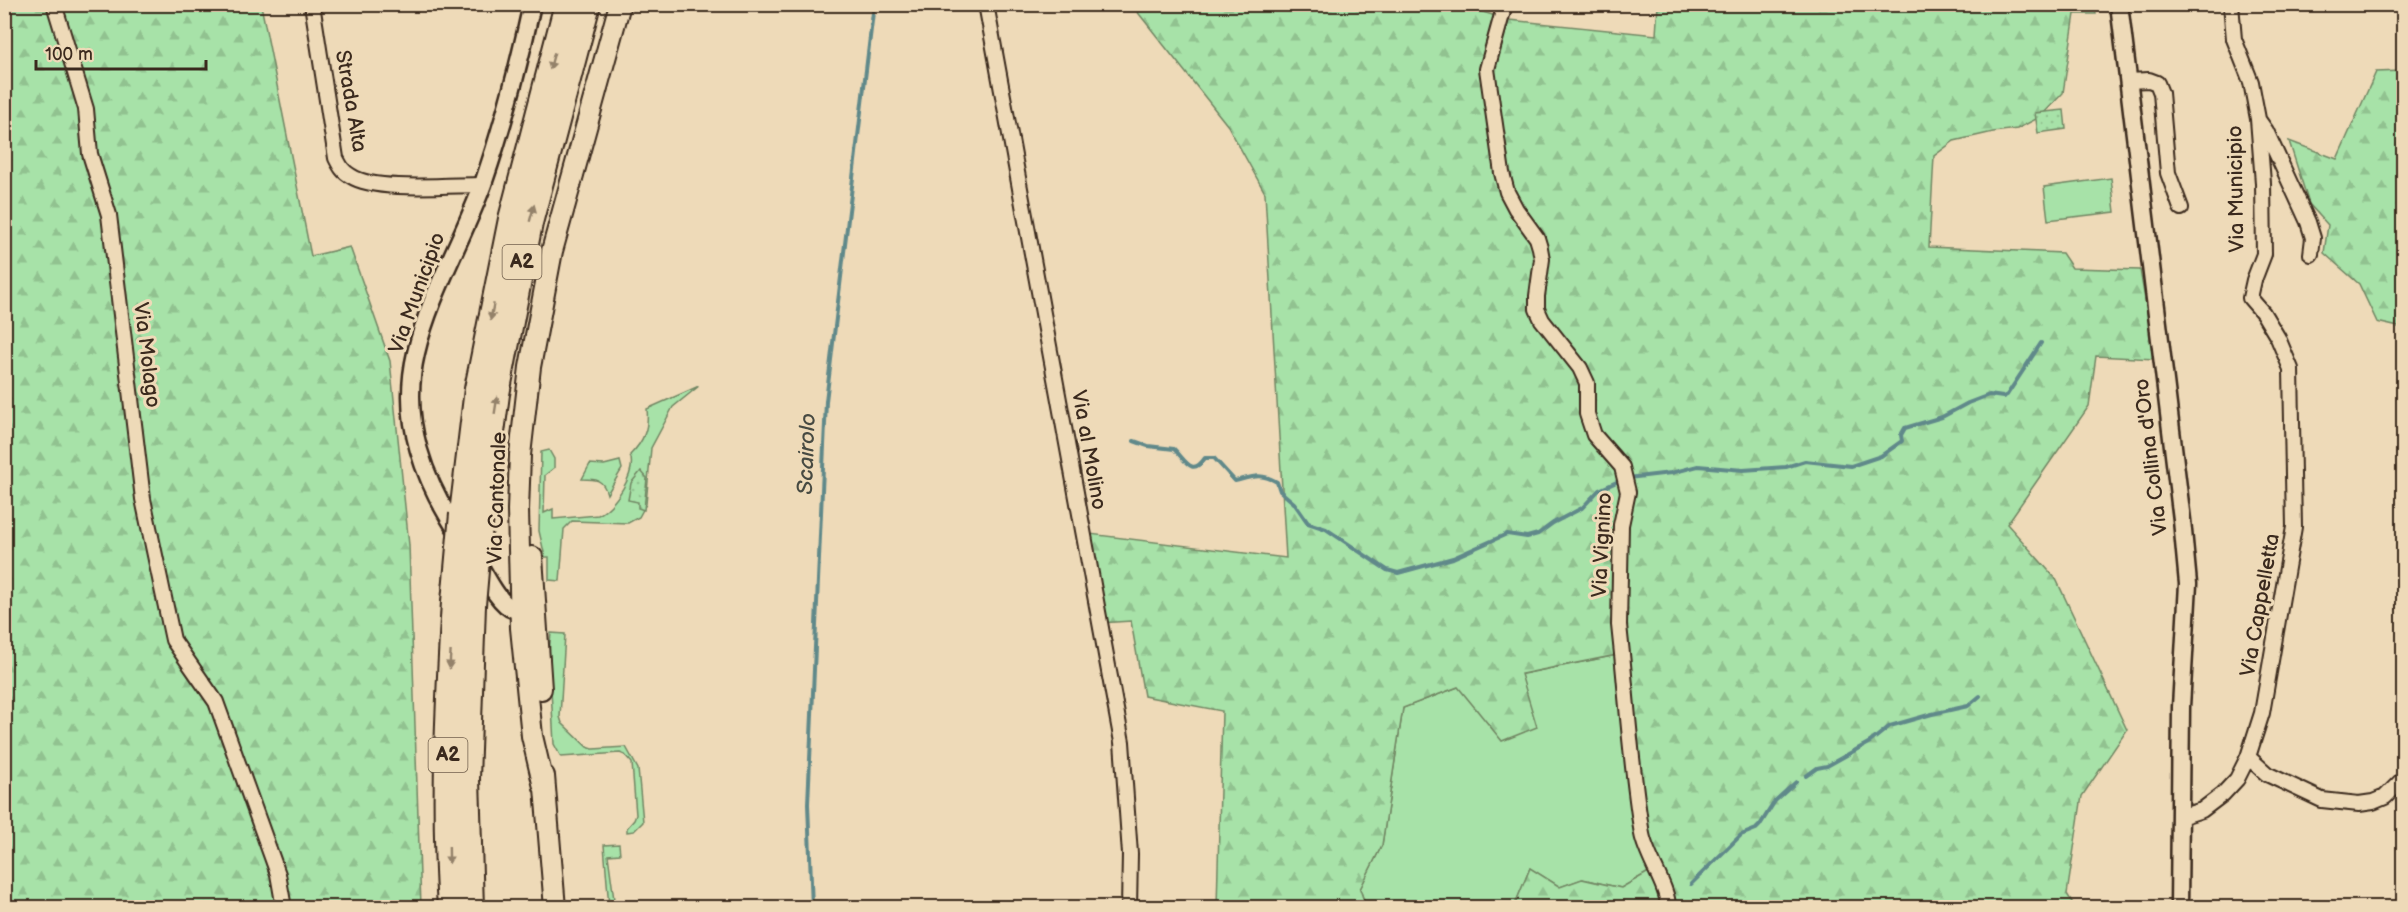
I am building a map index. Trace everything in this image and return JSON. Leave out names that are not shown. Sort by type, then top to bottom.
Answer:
[{"type":"highway","name":"A2","points":[[450,908],[449,680],[463,603],[471,519],[477,390],[511,219],[567,4]]},
{"type":"highway","name":"A2","points":[[471,519],[530,223],[588,4]]},
{"type":"highway","name":"A2","points":[[463,603],[471,908]]},
{"type":"main road","name":"Via Cantonale","points":[[555,908],[544,787],[532,736],[519,466],[526,393],[552,251],[620,4]]},
{"type":"street","name":"Via Molago","points":[[54,4],[86,109],[90,154],[109,215],[143,499],[173,640],[216,702],[278,874],[284,908]]},
{"type":"street","name":"Strada Alta","points":[[312,4],[336,158],[343,171],[351,177],[373,185],[482,185]]},
{"type":"street","name":"Via Municipio","points":[[527,603],[490,581],[441,506],[426,476],[417,447],[411,402],[413,371],[420,337],[482,185],[509,97],[532,4]]},
{"type":"street","points":[[978,4],[986,5]]},
{"type":"street","name":"Via Vignino","points":[[1505,4],[1487,69],[1502,173],[1507,192],[1537,238],[1540,248],[1542,259],[1537,309],[1542,320],[1580,368],[1587,383],[1587,414],[1594,435],[1622,467],[1628,492],[1621,525],[1619,625],[1643,836],[1654,869],[1665,891],[1668,908]]},
{"type":"street","name":"Via Collina d'Oro","points":[[2119,4],[2188,584],[2181,707],[2180,908]]},
{"type":"street","name":"Via Municipio","points":[[2231,4],[2234,39],[2251,82],[2258,119],[2265,244],[2250,298],[2263,313],[2289,362]]},
{"type":"street","name":"Via al Molino","points":[[986,5],[1122,742],[1130,854],[1130,906]]},
{"type":"street","points":[[2128,81],[2149,80],[2157,83],[2161,93],[2169,173],[2181,208]]},
{"type":"street","points":[[2258,119],[2266,130],[2308,222],[2313,238],[2312,255]]},
{"type":"street","name":"Via Cappelletta","points":[[2180,817],[2202,810],[2223,794],[2237,779],[2248,757],[2262,713],[2295,527],[2289,362]]},
{"type":"street","points":[[2248,757],[2266,774],[2322,800],[2359,804],[2373,802],[2385,797],[2403,778]]},
{"type":"green space","points":[[5,5],[261,5],[311,256],[350,247],[390,361],[409,545],[421,907],[5,908]]},
{"type":"green space","points":[[1132,5],[1460,5],[1509,20],[1656,35],[1658,5],[2094,5],[2096,14],[2075,14],[2063,93],[2040,117],[2017,129],[1954,141],[1934,156],[1929,247],[2062,253],[2072,268],[2140,270],[2155,359],[2096,356],[2089,406],[2007,524],[2056,579],[2127,730],[2082,796],[2067,894],[2075,907],[1514,907],[1530,868],[1560,887],[1582,879],[1621,888],[1654,869],[1622,654],[1521,674],[1537,727],[1502,741],[1458,687],[1403,708],[1382,845],[1360,889],[1366,907],[1217,907],[1222,711],[1144,696],[1131,621],[1100,623],[1082,533],[1286,558],[1265,193],[1228,126]]},
{"type":"green space","points":[[2404,71],[2403,328],[2377,322],[2359,284],[2324,253],[2328,225],[2309,204],[2289,141],[2337,159],[2376,72]]},
{"type":"green space","points":[[2064,110],[2066,129],[2038,133],[2035,113]]},
{"type":"green space","points":[[2111,178],[2115,212],[2048,220],[2044,187]]},
{"type":"green space","points":[[699,386],[673,407],[651,448],[646,504],[639,517],[628,523],[572,521],[564,529],[560,581],[549,580],[549,557],[545,557],[539,531],[541,452],[549,450],[554,459],[554,468],[545,475],[544,513],[553,509],[553,519],[598,515],[611,505],[623,488],[630,470],[630,455],[639,445],[646,428],[647,409]]},
{"type":"green space","points":[[620,461],[622,469],[607,494],[603,485],[598,481],[582,479],[590,464],[604,465]]},
{"type":"green space","points":[[641,471],[647,478],[644,510],[638,508],[638,502],[628,500],[631,483]]},
{"type":"green space","points":[[551,633],[565,634],[560,717],[562,723],[587,747],[593,749],[626,747],[638,769],[643,822],[634,831],[627,832],[627,828],[636,815],[632,763],[625,755],[620,753],[561,757],[554,744],[549,652]]},
{"type":"green space","points":[[1622,654],[1654,869],[1621,888],[1583,879],[1560,887],[1530,868],[1514,907],[1366,907],[1360,889],[1382,845],[1403,708],[1458,687]]},
{"type":"green space","points":[[619,844],[620,854],[608,855],[615,907],[609,907],[604,845]]},
{"type":"waterway","name":"Scairolo","points":[[812,908],[808,804],[826,401],[874,4]]},
{"type":"waterway","points":[[1628,478],[1671,473],[1698,466],[1743,470],[1786,467],[1805,461],[1851,466],[1881,456],[1902,441],[1901,435],[1905,428],[1942,417],[1989,395],[2003,397],[2007,395],[2041,343]]},
{"type":"waterway","points":[[1134,441],[1148,446],[1174,449],[1193,467],[1205,458],[1214,458],[1235,481],[1256,476],[1271,479],[1277,482],[1280,491],[1294,503],[1308,523],[1326,529],[1387,570],[1398,573],[1453,558],[1507,534],[1527,537],[1538,534],[1553,523],[1582,508],[1599,490],[1621,480]]},
{"type":"waterway","points":[[1806,776],[1817,768],[1827,766],[1870,742],[1890,726],[1968,706],[1980,696]]},
{"type":"waterway","points":[[1691,884],[1741,835],[1756,829],[1775,801],[1796,782]]}]
